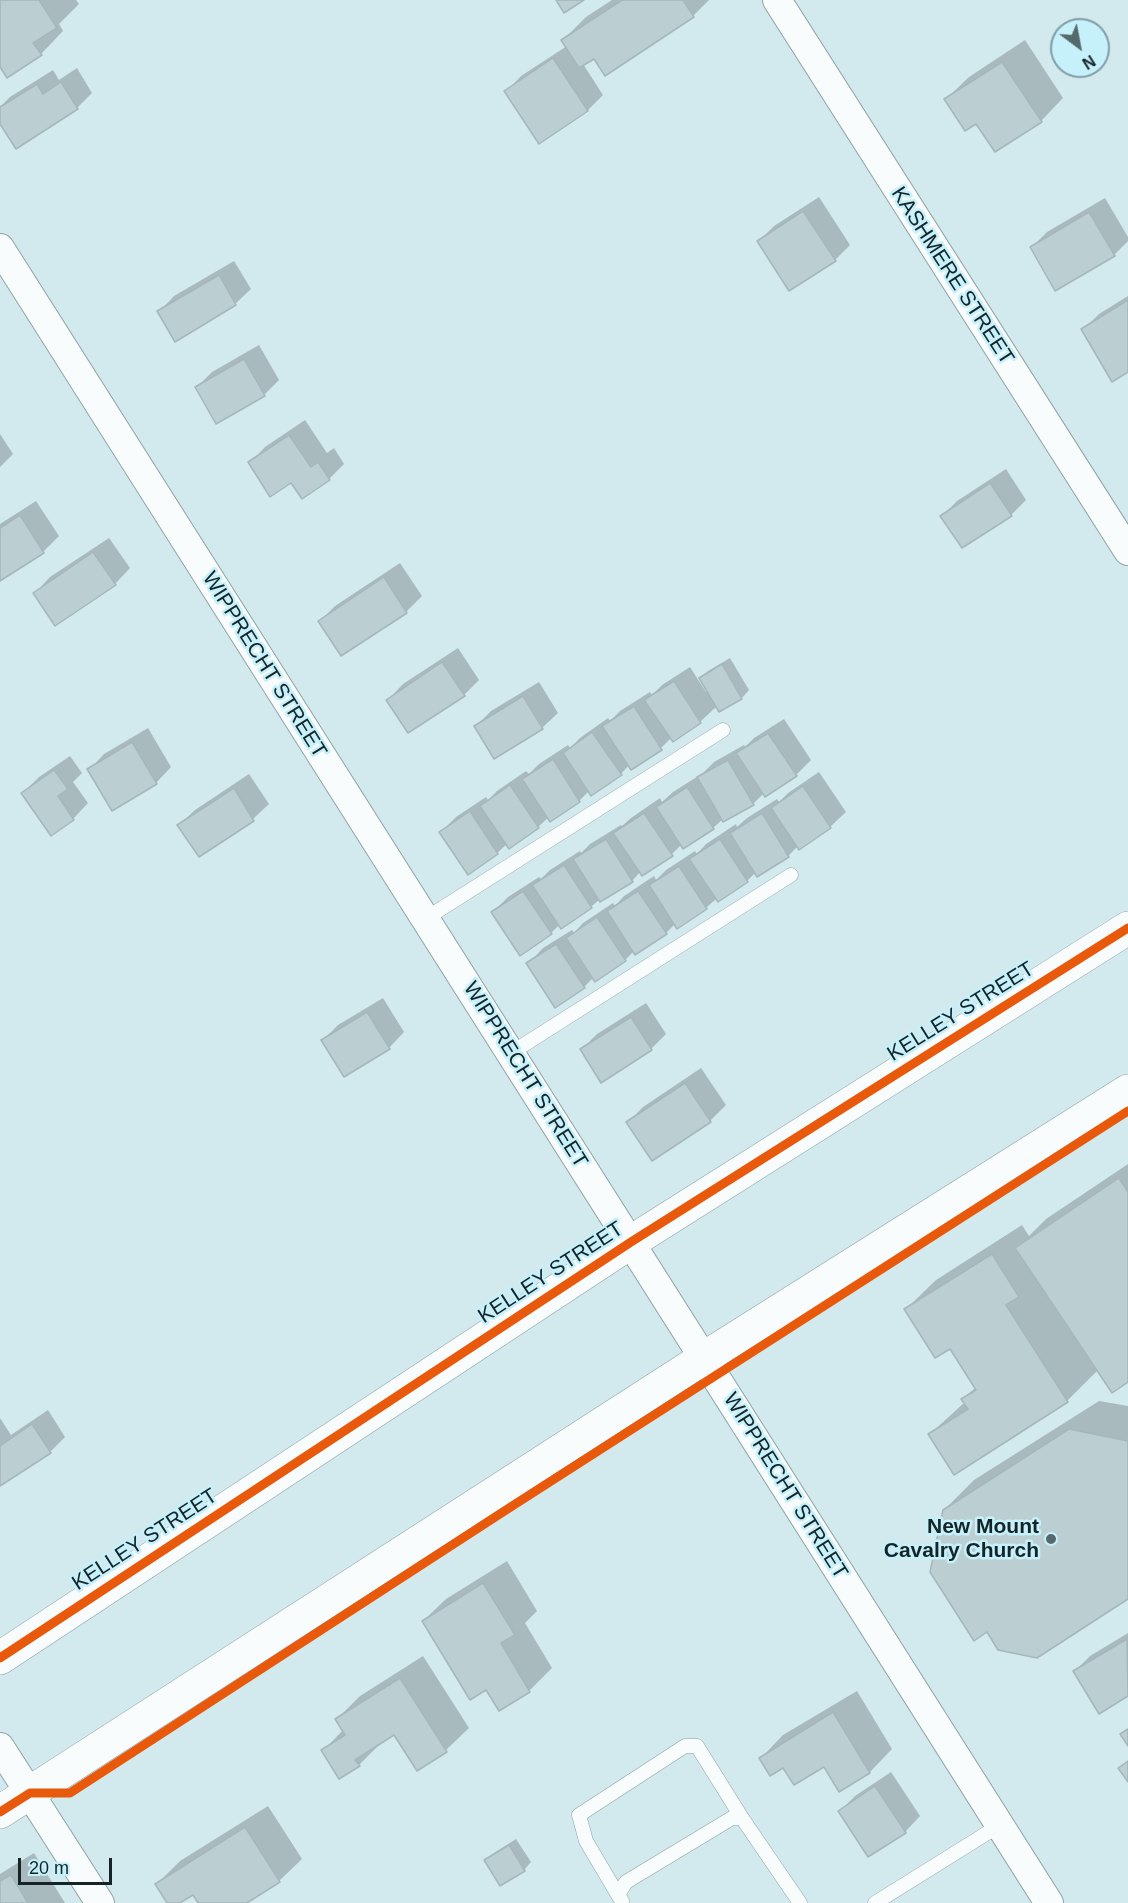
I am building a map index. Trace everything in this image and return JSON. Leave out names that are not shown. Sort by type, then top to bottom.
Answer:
[{"type":"main road","name":"KELLEY STREET","points":[[0,1658],[631,1242],[1128,928]]},
{"type":"main road","points":[[0,1812],[704,1358],[1127,1093]]},
{"type":"street","name":"KASHMERE STREET","points":[[777,0],[1128,551]]},
{"type":"street","name":"WIPPRECHT STREET","points":[[0,248],[1049,1903]]},
{"type":"street","points":[[0,1747],[100,1903]]},
{"type":"lane","points":[[425,919],[723,730]]},
{"type":"lane","points":[[511,1053],[791,875]]},
{"type":"lane","points":[[621,1899],[586,1841],[579,1815],[685,1746],[697,1746],[742,1818],[800,1903]]},
{"type":"lane","points":[[621,1899],[626,1882],[732,1818],[742,1818]]},
{"type":"lane","points":[[875,1903],[1000,1825]]},
{"type":"building","points":[[0,0],[39,0],[57,28],[33,43],[42,55],[7,78],[0,67]]},
{"type":"building","points":[[556,0],[584,0],[564,13]]},
{"type":"building","points":[[622,0],[683,0],[694,17],[605,76],[594,59],[579,68],[561,40]]},
{"type":"building","points":[[553,58],[588,111],[539,144],[504,91]]},
{"type":"building","points":[[1002,62],[1042,122],[995,152],[976,124],[965,131],[944,99]]},
{"type":"building","points":[[61,82],[78,109],[16,149],[0,124],[0,107],[37,84],[43,94]]},
{"type":"building","points":[[803,211],[836,261],[789,291],[757,241]]},
{"type":"building","points":[[1089,212],[1115,256],[1055,291],[1030,247]]},
{"type":"building","points":[[219,275],[236,305],[175,342],[157,311]]},
{"type":"building","points":[[1128,300],[1128,372],[1112,382],[1081,329]]},
{"type":"building","points":[[244,359],[265,396],[216,424],[195,387]]},
{"type":"building","points":[[289,435],[311,467],[318,462],[330,480],[302,499],[291,483],[270,497],[248,462]]},
{"type":"building","points":[[990,483],[1012,516],[962,548],[940,516]]},
{"type":"building","points":[[20,515],[44,553],[0,581],[0,528]]},
{"type":"building","points":[[93,552],[116,585],[55,626],[33,593]]},
{"type":"building","points":[[384,577],[407,613],[341,656],[318,621]]},
{"type":"building","points":[[442,662],[465,696],[408,733],[386,700]]},
{"type":"building","points":[[722,664],[742,699],[719,712],[699,678]]},
{"type":"building","points":[[674,681],[701,723],[673,742],[644,700]]},
{"type":"building","points":[[523,696],[543,729],[494,759],[474,726]]},
{"type":"building","points":[[634,706],[662,750],[631,770],[602,726]]},
{"type":"building","points":[[592,732],[622,775],[591,796],[563,753]]},
{"type":"building","points":[[768,733],[797,776],[765,797],[736,753]]},
{"type":"building","points":[[132,742],[157,784],[112,811],[87,769]]},
{"type":"building","points":[[553,759],[580,802],[550,822],[522,779]]},
{"type":"building","points":[[728,760],[754,805],[723,822],[697,777]]},
{"type":"building","points":[[54,770],[68,789],[58,796],[74,820],[51,836],[21,793]]},
{"type":"building","points":[[510,785],[539,828],[509,849],[480,806]]},
{"type":"building","points":[[803,786],[831,828],[799,850],[771,808]]},
{"type":"building","points":[[687,787],[714,829],[683,849],[656,807]]},
{"type":"building","points":[[234,788],[254,821],[199,857],[177,825]]},
{"type":"building","points":[[470,811],[498,854],[468,875],[439,832]]},
{"type":"building","points":[[644,813],[673,856],[642,876],[613,833]]},
{"type":"building","points":[[762,813],[789,857],[757,877],[730,833]]},
{"type":"building","points":[[606,839],[633,882],[600,902],[573,859]]},
{"type":"building","points":[[720,839],[748,882],[718,902],[689,859]]},
{"type":"building","points":[[564,865],[592,908],[561,929],[532,885]]},
{"type":"building","points":[[679,866],[707,909],[677,929],[649,885]]},
{"type":"building","points":[[523,891],[552,934],[520,956],[491,912]]},
{"type":"building","points":[[638,891],[667,934],[635,955],[607,911]]},
{"type":"building","points":[[597,917],[626,961],[595,982],[566,938]]},
{"type":"building","points":[[556,944],[585,988],[555,1008],[526,963]]},
{"type":"building","points":[[367,1012],[390,1049],[344,1077],[321,1040]]},
{"type":"building","points":[[631,1017],[652,1050],[601,1083],[580,1049]]},
{"type":"building","points":[[685,1083],[711,1122],[652,1161],[626,1122]]},
{"type":"building","points":[[1119,1178],[1128,1192],[1128,1382],[1112,1393],[1015,1248]]},
{"type":"building","points":[[992,1254],[1019,1297],[1006,1305],[1068,1402],[954,1475],[928,1434],[968,1409],[961,1399],[976,1390],[950,1349],[935,1358],[904,1309]]},
{"type":"building","points":[[32,1424],[51,1453],[0,1486],[0,1446]]},
{"type":"building","points":[[1069,1429],[1128,1441],[1128,1599],[1037,1658],[998,1650],[987,1632],[974,1641],[930,1572],[943,1510]]},
{"type":"building","points":[[483,1583],[515,1635],[501,1643],[530,1692],[499,1711],[486,1690],[470,1700],[422,1621]]},
{"type":"building","points":[[1127,1639],[1128,1696],[1099,1714],[1073,1671]]},
{"type":"building","points":[[400,1678],[447,1752],[417,1771],[394,1735],[355,1760],[360,1766],[339,1779],[321,1750],[345,1735],[335,1719]]},
{"type":"building","points":[[833,1712],[870,1773],[839,1792],[824,1767],[794,1785],[783,1768],[770,1776],[759,1758]]},
{"type":"building","points":[[1128,1729],[1128,1746],[1120,1734]]},
{"type":"building","points":[[1128,1761],[1128,1782],[1118,1768]]},
{"type":"building","points":[[875,1786],[906,1833],[868,1857],[838,1811]]},
{"type":"building","points":[[245,1827],[280,1882],[247,1903],[198,1903],[193,1895],[180,1903],[167,1903],[155,1884]]},
{"type":"building","points":[[509,1845],[525,1871],[500,1886],[484,1860]]},
{"type":"building","points":[[11,1875],[28,1903],[0,1903],[0,1881]]},
{"type":"cycle path","points":[[0,1658],[631,1242],[1128,928]]},
{"type":"cycle path","points":[[0,1812],[30,1793],[70,1793],[1128,1111]]},
{"type":"place","name":"New Mount Cavalry Church","points":[[1051,1539]]}]
